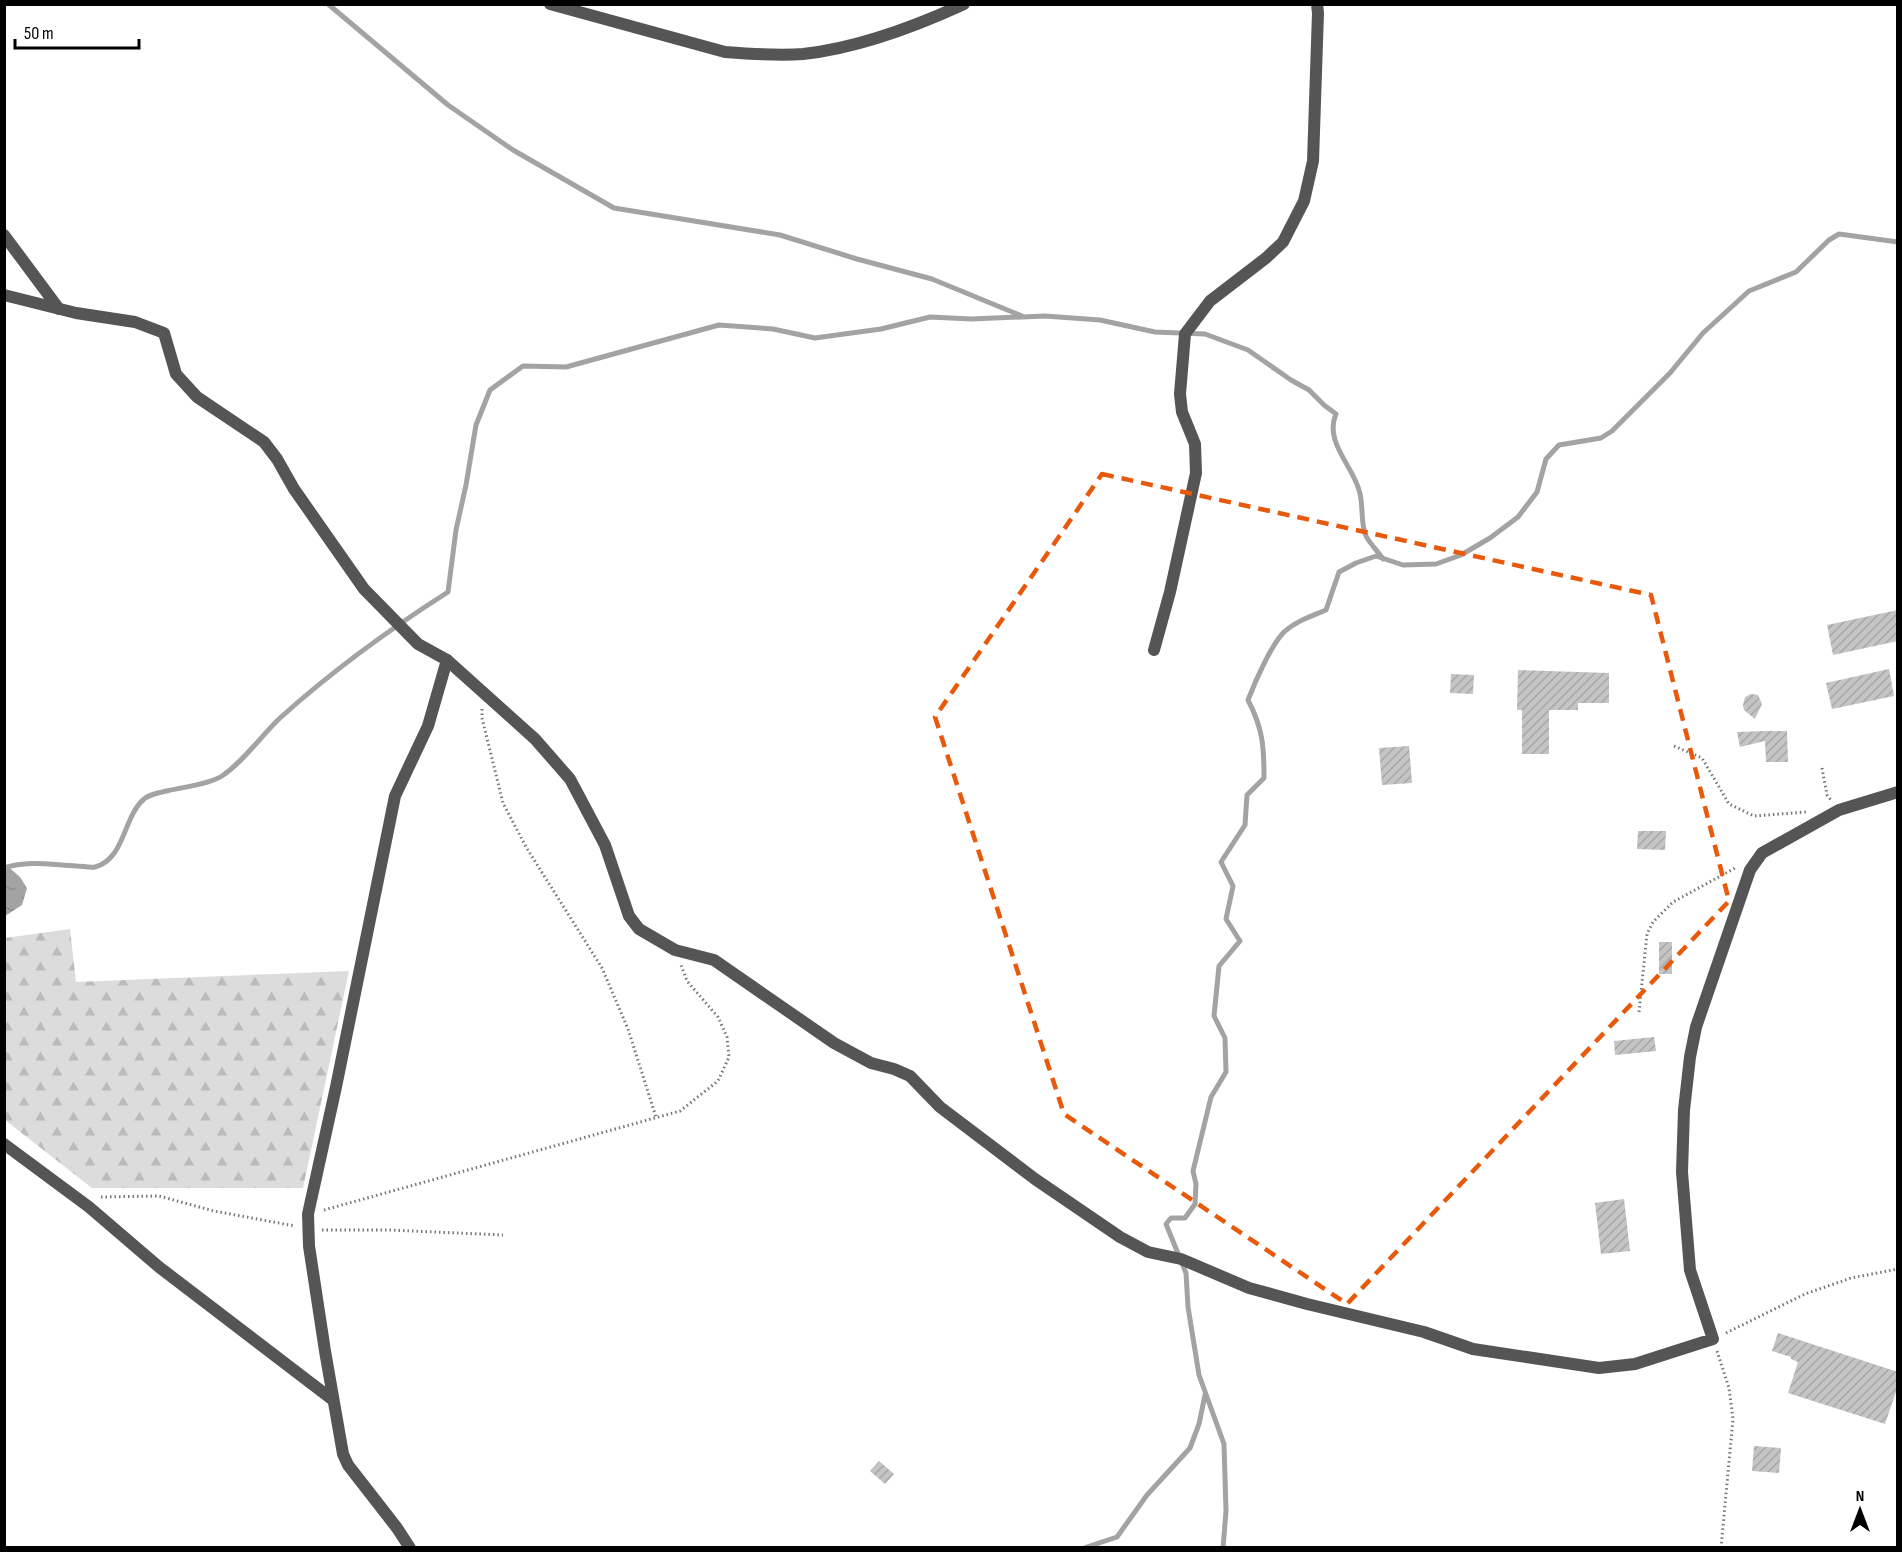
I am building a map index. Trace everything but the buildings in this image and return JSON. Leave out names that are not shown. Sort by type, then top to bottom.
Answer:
[{"type":"street","points":[[550,4],[725,52],[802,54],[854,45],[964,4]]},
{"type":"street","points":[[1154,650],[1170,591],[1196,473],[1195,444],[1182,412],[1180,394],[1185,333],[1210,301],[1283,242],[1304,201],[1313,161],[1317,4]]},
{"type":"street","points":[[4,235],[59,309]]},
{"type":"street","points":[[4,295],[59,309],[135,322],[164,333],[176,374],[197,397],[264,442],[364,589],[418,644],[447,660],[535,739],[570,779],[605,844],[629,916],[639,929],[675,950],[714,960],[834,1043],[871,1063],[910,1076],[940,1107],[1035,1179],[1120,1238],[1148,1252],[1181,1259],[1249,1288],[1424,1332],[1473,1349],[1599,1368],[1635,1364],[1713,1339],[1690,1270],[1682,1172],[1684,1110],[1696,1027],[1750,870],[1762,853],[1839,810],[1898,792]]},
{"type":"street","points":[[410,1548],[348,1466],[343,1454],[311,1257],[308,1214],[395,796],[428,726],[447,660]]},
{"type":"street","points":[[4,1144],[76,1198],[159,1267],[333,1400]]},
{"type":"path","points":[[481,691],[482,718],[503,803],[526,847],[602,968],[628,1029],[656,1118]]},
{"type":"path","points":[[1674,746],[1702,758],[1729,804],[1754,816],[1807,812]]},
{"type":"path","points":[[1822,768],[1827,795],[1839,810]]},
{"type":"path","points":[[1639,1012],[1647,934],[1653,922],[1674,902],[1762,853]]},
{"type":"path","points":[[308,1214],[680,1111],[718,1081],[729,1057],[727,1036],[718,1017],[687,981],[675,950]]},
{"type":"path","points":[[76,1198],[159,1196],[214,1211],[318,1230],[389,1230],[503,1235]]},
{"type":"path","points":[[1721,1548],[1733,1419],[1729,1388],[1713,1339],[1805,1294],[1851,1278],[1898,1269]]},
{"type":"highlighted area","points":[[1102,474],[1651,595],[1729,901],[1347,1304],[1064,1114],[935,717]]},
{"type":"green space","points":[[70,929],[76,982],[349,971],[303,1188],[92,1188],[5,1120],[5,938]]},
{"type":"water","points":[[4,863],[20,877],[27,888],[22,905],[5,916]]},
{"type":"waterway","points":[[328,4],[448,105],[513,150],[614,208],[780,235],[932,279],[1022,316]]},
{"type":"waterway","points":[[1223,1548],[1226,1511],[1224,1444],[1199,1375],[1188,1307],[1186,1273],[1166,1224],[1171,1218],[1185,1218],[1195,1204],[1196,1184],[1193,1171],[1211,1097],[1226,1072],[1225,1038],[1214,1016],[1219,966],[1240,941],[1226,919],[1233,886],[1221,862],[1245,825],[1247,795],[1264,778],[1262,738],[1248,700],[1264,664],[1284,632],[1299,622],[1326,610],[1339,572],[1376,556],[1403,565],[1436,564],[1461,555],[1490,538],[1518,517],[1537,492],[1546,459],[1559,445],[1601,438],[1612,431],[1670,373],[1703,333],[1749,291],[1796,272],[1829,240],[1839,234],[1898,242]]},
{"type":"waterway","points":[[4,868],[31,864],[95,867],[105,863],[118,847],[132,816],[144,799],[222,776],[245,756],[280,718],[320,684],[383,636],[448,592],[456,530],[476,425],[490,390],[523,366],[566,367],[719,325],[773,329],[815,338],[881,329],[930,317],[971,319],[1045,316],[1100,320],[1155,332],[1205,334],[1248,350],[1309,390],[1336,414],[1333,424],[1336,443],[1359,490],[1364,531],[1383,559]]},
{"type":"waterway","points":[[1084,1548],[1117,1537],[1147,1495],[1190,1448],[1199,1424],[1205,1395]]}]
